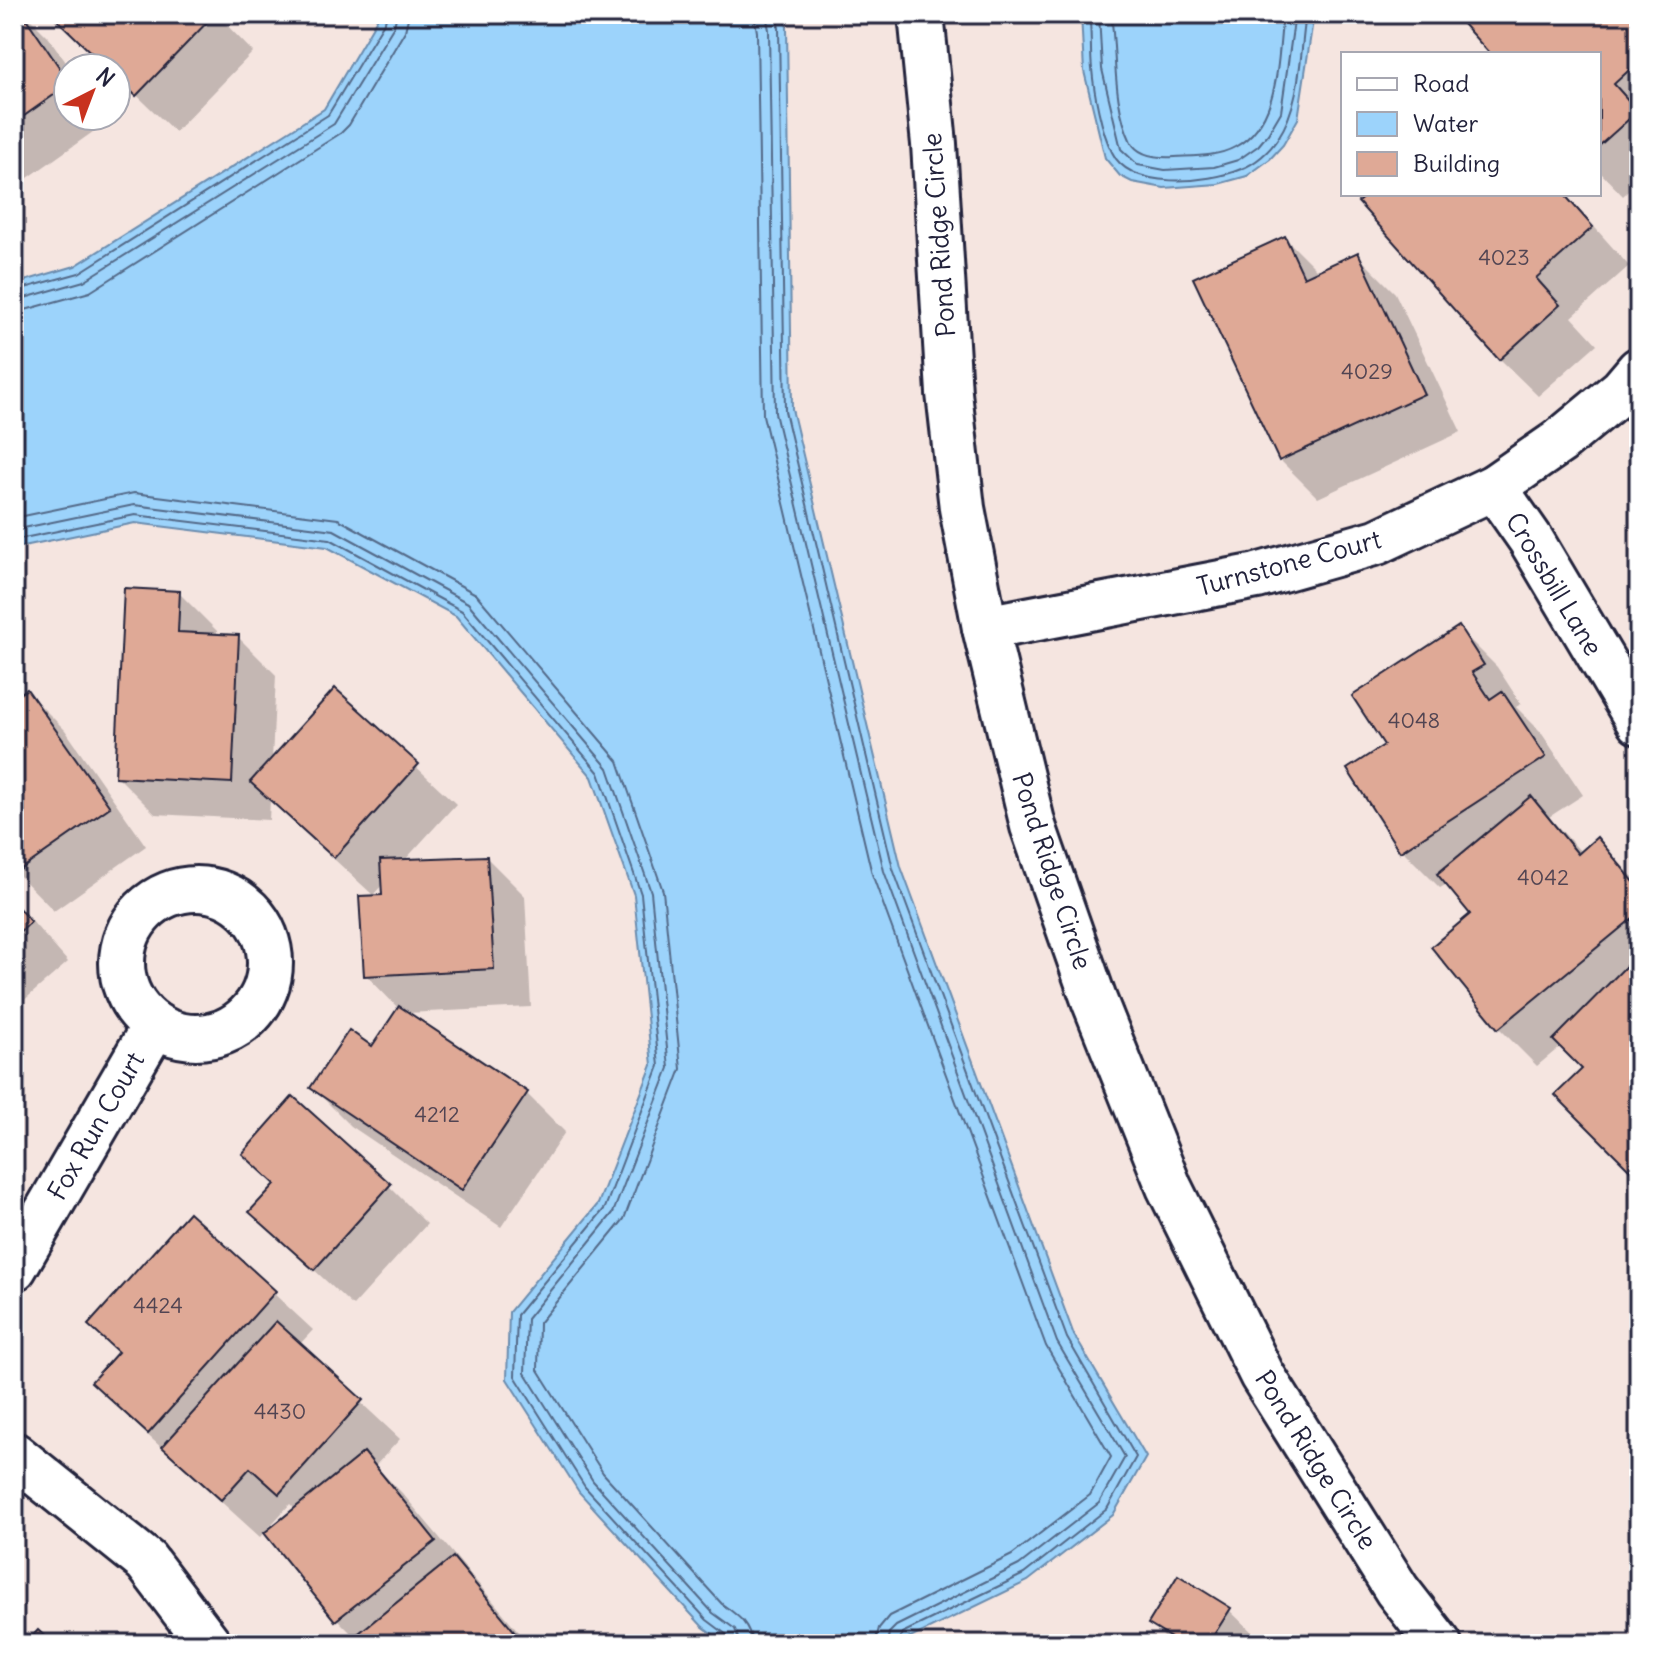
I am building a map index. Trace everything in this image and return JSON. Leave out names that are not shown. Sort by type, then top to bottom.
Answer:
[{"type":"street","name":"Pond Ridge Circle","points":[[921,14],[934,144],[951,407],[962,508],[985,628],[1033,826],[1094,1000],[1169,1187],[1262,1375],[1397,1590],[1439,1644]]},
{"type":"street","name":"Turnstone Court","points":[[985,628],[1257,576],[1377,542],[1494,487],[1559,442],[1622,390],[1639,370]]},
{"type":"street","name":"Crossbill Lane","points":[[1494,487],[1531,540],[1639,722]]},
{"type":"street","name":"Fox Run Court","points":[[14,1268],[155,1025]]},
{"type":"street","points":[[14,1455],[146,1561],[209,1644]]},
{"type":"water","points":[[380,14],[783,14],[787,27],[792,409],[901,867],[1074,1335],[1146,1457],[1113,1515],[1028,1581],[898,1644],[726,1644],[702,1626],[579,1492],[507,1379],[509,1312],[598,1204],[652,1065],[634,895],[592,777],[456,616],[327,547],[135,523],[14,548],[14,284],[75,266],[324,109]]},
{"type":"water","points":[[1081,14],[1314,14],[1298,119],[1283,145],[1247,176],[1218,184],[1164,188],[1132,182],[1120,176],[1105,158],[1084,71]]},
{"type":"building","points":[[14,14],[23,14],[52,57],[52,96],[14,123]]},
{"type":"building","points":[[51,14],[215,14],[136,96],[132,92],[132,52],[90,52]]},
{"type":"building","points":[[1454,14],[1639,14],[1639,61],[1614,84],[1638,111],[1601,144],[1601,52],[1488,52]]},
{"type":"building","points":[[1365,196],[1566,196],[1593,227],[1536,278],[1560,305],[1499,360],[1358,202]]},
{"type":"building","points":[[1285,236],[1304,277],[1358,252],[1424,394],[1279,461],[1193,278]]},
{"type":"building","points":[[124,588],[180,591],[178,632],[239,635],[232,783],[115,777]]},
{"type":"building","points":[[1459,626],[1484,665],[1472,672],[1490,699],[1502,691],[1546,757],[1400,852],[1347,769],[1384,745],[1352,696]]},
{"type":"building","points":[[335,688],[419,764],[334,858],[250,782]]},
{"type":"building","points":[[27,689],[110,807],[14,874],[14,698]]},
{"type":"building","points":[[1531,796],[1578,854],[1597,837],[1639,888],[1639,913],[1498,1029],[1431,947],[1470,914],[1437,874]]},
{"type":"building","points":[[487,856],[494,969],[364,976],[359,896],[382,895],[380,860]]},
{"type":"building","points":[[14,903],[31,922],[14,938]]},
{"type":"building","points":[[1639,953],[1637,1177],[1555,1095],[1582,1069],[1553,1040]]},
{"type":"building","points":[[399,1006],[528,1092],[462,1190],[310,1088],[349,1030],[372,1046]]},
{"type":"building","points":[[293,1096],[391,1184],[314,1270],[249,1212],[275,1184],[242,1154]]},
{"type":"building","points":[[189,1212],[276,1291],[148,1434],[91,1382],[118,1352],[88,1325]]},
{"type":"building","points":[[276,1321],[363,1400],[279,1494],[250,1468],[221,1500],[162,1447]]},
{"type":"building","points":[[364,1452],[436,1541],[335,1621],[264,1533]]},
{"type":"building","points":[[453,1557],[525,1644],[359,1644],[354,1637]]},
{"type":"building","points":[[1178,1575],[1231,1608],[1208,1644],[1181,1644],[1148,1624]]},
{"type":"building","points":[[38,1630],[53,1644],[25,1644]]}]
